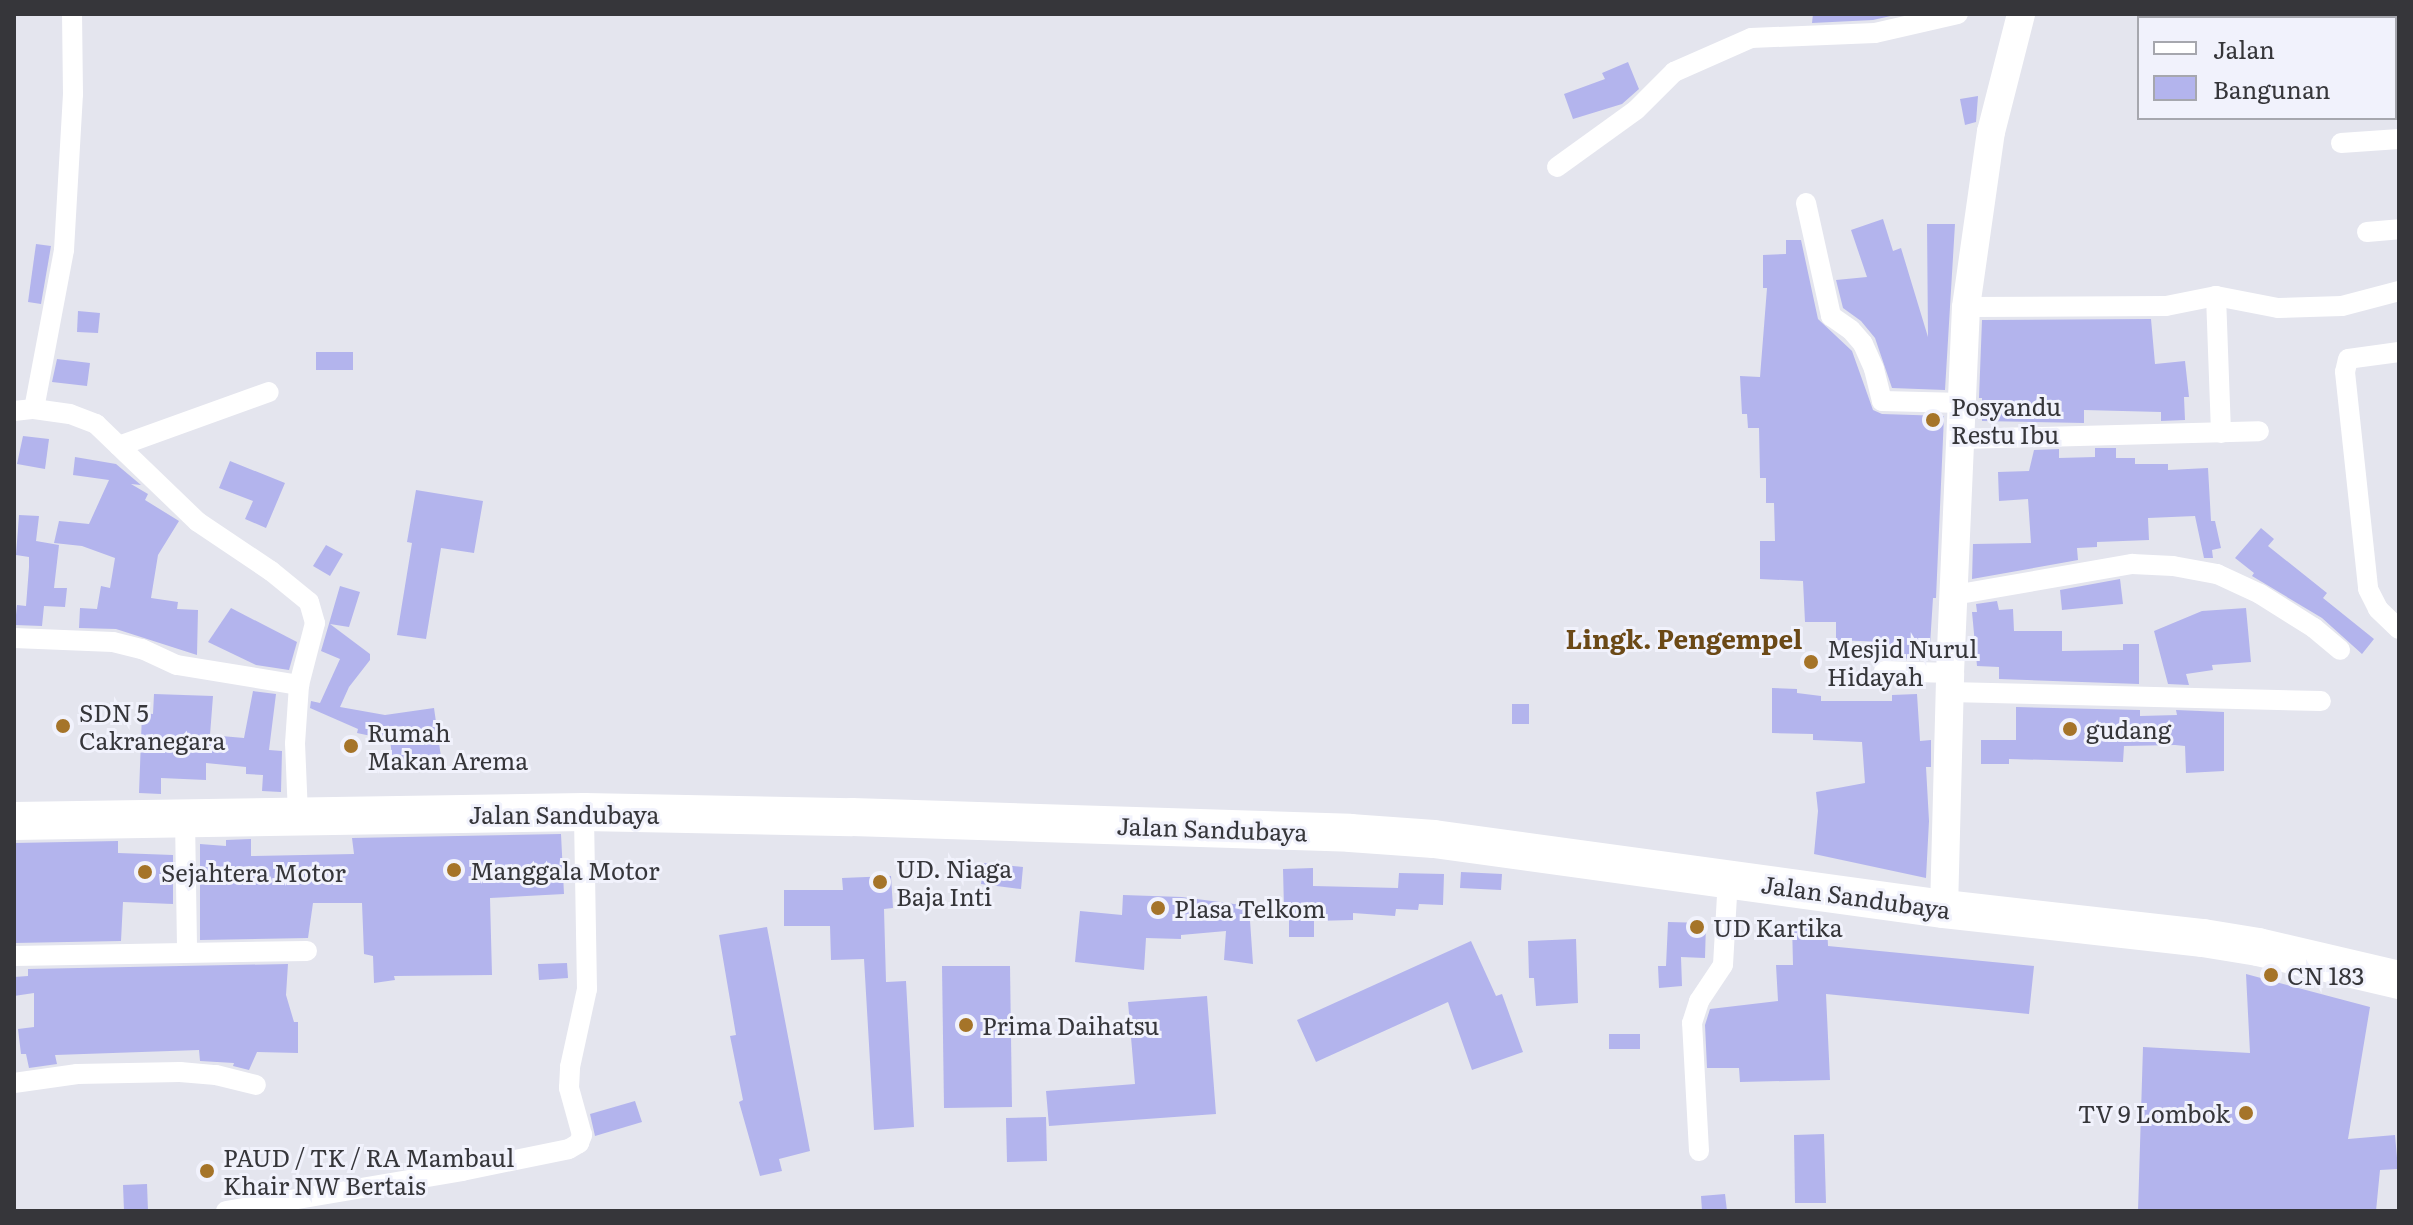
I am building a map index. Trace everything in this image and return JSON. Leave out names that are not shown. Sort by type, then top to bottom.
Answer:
[{"type":"highway","name":"Jalan Sandubaya","points":[[14,821],[584,812],[1154,825],[1364,834],[1434,839],[1944,909],[2203,938],[2348,978],[2399,980]]},
{"type":"street","points":[[72,14],[73,94],[64,250],[24,410],[83,418],[96,424],[198,522],[305,597],[315,617],[299,685],[295,743],[298,816]]},
{"type":"street","points":[[1557,167],[1636,110],[1674,72],[1751,38],[1875,33],[1958,14]]},
{"type":"street","points":[[1944,909],[1949,683],[1966,307],[1991,132],[2021,14]]},
{"type":"street","points":[[2341,143],[2399,139]]},
{"type":"street","points":[[1807,211],[1832,318],[1851,330],[1863,344],[1874,369],[1882,401],[1963,403]]},
{"type":"street","points":[[2367,232],[2399,229]]},
{"type":"street","points":[[1966,307],[2166,306],[2216,296],[2278,308],[2342,306],[2399,291]]},
{"type":"street","points":[[2216,296],[2221,433]]},
{"type":"street","points":[[2399,352],[2348,359],[2345,372],[2368,589],[2378,609],[2399,629]]},
{"type":"street","points":[[119,446],[269,392]]},
{"type":"street","points":[[1962,439],[2259,431]]},
{"type":"street","points":[[1954,595],[2122,566],[2173,566],[2217,574],[2260,594],[2314,628],[2340,650]]},
{"type":"street","points":[[14,638],[113,642],[142,649],[177,665],[299,685]]},
{"type":"street","points":[[1884,671],[1949,683],[2321,701]]},
{"type":"street","points":[[226,1211],[462,1171],[578,1145],[582,1135],[569,1088],[570,1067],[587,989],[584,812]]},
{"type":"street","points":[[185,819],[187,952]]},
{"type":"street","points":[[1699,1151],[1692,1023],[1699,1001],[1723,965],[1728,878]]},
{"type":"street","points":[[14,956],[307,951]]},
{"type":"street","points":[[14,1083],[77,1074],[180,1072],[216,1075],[256,1085]]},
{"type":"building","points":[[1813,14],[1895,15],[1873,20],[1812,23]]},
{"type":"building","points":[[1628,62],[1639,89],[1622,104],[1573,119],[1564,94],[1605,79],[1602,73]]},
{"type":"building","points":[[1978,96],[1976,122],[1965,125],[1960,99]]},
{"type":"building","points":[[1883,219],[1893,251],[1901,248],[1928,337],[1927,224],[1955,224],[1945,390],[1892,388],[1875,338],[1861,321],[1843,308],[1836,280],[1867,277],[1851,230]]},
{"type":"building","points":[[1786,240],[1801,240],[1818,319],[1852,351],[1873,410],[1882,414],[1944,416],[1936,598],[1933,598],[1930,645],[1919,645],[1919,659],[1884,658],[1884,642],[1836,640],[1836,622],[1805,622],[1803,581],[1760,579],[1760,541],[1775,541],[1774,503],[1766,503],[1766,478],[1760,478],[1759,428],[1748,428],[1747,414],[1742,414],[1740,376],[1760,377],[1767,288],[1763,288],[1763,255],[1786,254]]},
{"type":"building","points":[[36,244],[51,246],[41,304],[28,302]]},
{"type":"building","points":[[78,311],[100,313],[98,333],[77,332]]},
{"type":"building","points":[[2151,319],[2155,364],[2185,361],[2189,397],[2184,397],[2185,420],[2161,421],[2161,412],[2084,410],[2084,423],[1982,421],[1982,398],[1979,398],[1982,320]]},
{"type":"building","points":[[316,352],[353,352],[353,370],[316,370]]},
{"type":"building","points":[[57,359],[90,363],[87,386],[52,382]]},
{"type":"building","points":[[23,436],[49,439],[45,469],[17,464]]},
{"type":"building","points":[[2095,448],[2116,448],[2116,458],[2135,458],[2135,464],[2168,464],[2168,470],[2208,468],[2211,521],[2215,521],[2221,548],[2212,550],[2213,558],[2204,558],[2195,516],[2148,518],[2149,540],[2097,542],[2097,547],[2077,548],[2078,560],[1972,579],[1973,544],[2031,543],[2028,499],[1999,501],[1998,472],[2029,471],[2034,450],[2059,449],[2059,458],[2095,457]]},
{"type":"building","points":[[75,457],[116,464],[141,485],[131,484],[148,494],[145,500],[179,521],[158,555],[151,598],[178,602],[177,609],[198,610],[197,655],[116,629],[79,628],[80,608],[97,609],[101,586],[110,588],[115,558],[82,546],[54,543],[59,521],[89,524],[109,480],[73,475]]},
{"type":"building","points":[[230,461],[285,483],[266,528],[245,519],[253,501],[219,488]]},
{"type":"building","points":[[416,490],[483,501],[474,553],[441,548],[426,639],[397,635],[412,543],[407,542]]},
{"type":"building","points":[[19,515],[39,516],[36,541],[59,545],[54,588],[67,588],[65,607],[44,606],[42,626],[15,625],[17,605],[26,606],[29,567],[29,557],[16,555]]},
{"type":"building","points":[[2261,528],[2274,539],[2268,546],[2327,593],[2323,598],[2374,639],[2362,654],[2322,618],[2252,576],[2254,573],[2235,558]]},
{"type":"building","points":[[326,545],[343,554],[330,576],[313,566]]},
{"type":"building","points":[[2120,579],[2123,604],[2062,610],[2060,590]]},
{"type":"building","points":[[340,586],[360,592],[349,627],[330,624],[370,654],[370,660],[349,687],[340,707],[385,715],[434,708],[441,757],[393,764],[390,740],[357,733],[358,729],[310,708],[311,701],[320,703],[340,659],[321,651]]},
{"type":"building","points":[[1997,601],[1999,610],[2013,609],[2014,631],[2062,631],[2062,651],[2123,650],[2123,644],[2139,644],[2139,684],[1999,679],[1999,667],[1977,666],[1972,612],[1977,612],[1976,604]]},
{"type":"building","points":[[231,608],[297,642],[289,670],[256,665],[208,642]]},
{"type":"building","points":[[2246,608],[2251,662],[2212,665],[2213,670],[2186,674],[2189,685],[2168,684],[2154,631],[2202,611]]},
{"type":"building","points":[[1772,688],[1797,689],[1797,693],[1821,696],[1821,701],[1892,701],[1892,695],[1917,694],[1920,741],[1931,740],[1931,767],[1926,767],[1929,821],[1926,878],[1814,854],[1818,811],[1816,792],[1865,783],[1862,742],[1813,740],[1813,734],[1772,733]]},
{"type":"building","points":[[253,691],[276,694],[269,750],[282,751],[281,792],[262,791],[263,775],[246,774],[246,767],[206,763],[206,780],[161,778],[161,794],[139,793],[142,713],[153,714],[154,694],[213,696],[210,735],[244,738]]},
{"type":"building","points":[[1512,704],[1529,704],[1529,724],[1512,724]]},
{"type":"building","points":[[2016,707],[2140,710],[2140,716],[2177,715],[2176,710],[2224,712],[2224,771],[2186,773],[2185,746],[2175,745],[2124,746],[2123,762],[2009,759],[2009,764],[1981,764],[1981,740],[2016,740]]},
{"type":"building","points":[[561,834],[564,894],[490,898],[492,975],[394,976],[395,980],[374,983],[373,956],[364,954],[362,903],[313,903],[308,938],[200,940],[200,844],[226,846],[226,840],[251,839],[251,856],[354,854],[352,838]]},
{"type":"building","points":[[118,841],[118,853],[173,855],[173,904],[123,902],[121,941],[14,943],[14,843]]},
{"type":"building","points":[[984,863],[1023,867],[1021,889],[981,884]]},
{"type":"building","points":[[1313,868],[1313,886],[1398,888],[1399,873],[1444,874],[1443,905],[1419,904],[1418,910],[1396,909],[1395,916],[1353,913],[1353,920],[1314,921],[1314,937],[1289,937],[1289,909],[1284,909],[1283,869]]},
{"type":"building","points":[[1461,872],[1502,874],[1501,890],[1460,888]]},
{"type":"building","points":[[891,876],[893,908],[884,909],[886,982],[906,981],[914,1127],[874,1130],[864,959],[831,960],[830,926],[784,926],[784,890],[843,890],[842,878]]},
{"type":"building","points":[[1123,895],[1182,897],[1249,906],[1253,964],[1224,960],[1226,931],[1181,935],[1181,939],[1146,938],[1144,970],[1075,962],[1080,911],[1122,915]]},
{"type":"building","points":[[1668,922],[1706,923],[1705,958],[1681,957],[1682,986],[1659,988],[1658,966],[1666,966]]},
{"type":"building","points":[[1792,924],[1827,924],[1828,946],[2034,966],[2029,1014],[1826,994],[1830,1080],[1740,1082],[1739,1068],[1707,1068],[1705,1025],[1710,1009],[1778,1001],[1776,965],[1793,965]]},
{"type":"building","points":[[767,927],[810,1151],[779,1159],[782,1171],[760,1176],[739,1102],[743,1100],[730,1036],[736,1035],[719,935]]},
{"type":"building","points":[[1576,939],[1578,1003],[1536,1006],[1534,978],[1529,978],[1528,941]]},
{"type":"building","points":[[1471,941],[1496,996],[1502,994],[1523,1052],[1472,1070],[1448,1002],[1316,1062],[1297,1020]]},
{"type":"building","points":[[567,963],[568,978],[539,980],[538,964]]},
{"type":"building","points":[[288,964],[286,995],[294,1022],[298,1022],[298,1053],[257,1052],[249,1070],[233,1066],[234,1063],[200,1061],[199,1050],[55,1055],[57,1064],[29,1068],[26,1054],[21,1054],[18,1029],[34,1027],[34,993],[14,996],[14,977],[28,976],[28,969]]},
{"type":"building","points":[[942,966],[1010,966],[1012,1107],[944,1108]]},
{"type":"building","name":"TV 9 Lombok","points":[[2246,974],[2370,1007],[2348,1139],[2395,1135],[2398,1169],[2380,1170],[2376,1211],[2138,1211],[2143,1047],[2250,1053]]},
{"type":"building","points":[[1207,996],[1216,1114],[1049,1126],[1046,1091],[1135,1084],[1128,1002]]},
{"type":"building","points":[[1609,1034],[1640,1034],[1640,1049],[1609,1049]]},
{"type":"building","points":[[635,1101],[642,1122],[595,1136],[590,1114]]},
{"type":"building","points":[[1046,1117],[1047,1161],[1007,1162],[1006,1118]]},
{"type":"building","points":[[1824,1134],[1826,1203],[1795,1203],[1794,1135]]},
{"type":"building","points":[[147,1184],[148,1211],[124,1211],[123,1185]]},
{"type":"building","points":[[1725,1194],[1727,1211],[1702,1211],[1701,1196]]},
{"type":"place","name":"Posyandu Restu Ibu","points":[[1933,420]]},
{"type":"place","name":"Mesjid Nurul Hidayah","points":[[1811,662]]},
{"type":"place","name":"SDN 5 Cakranegara","points":[[63,726]]},
{"type":"place","name":"gudang","points":[[2070,729]]},
{"type":"place","name":"Rumah Makan Arema","points":[[351,746]]},
{"type":"place","name":"Manggala Motor","points":[[454,870]]},
{"type":"place","name":"Sejahtera Motor","points":[[145,872]]},
{"type":"place","name":"UD. Niaga Baja Inti","points":[[880,882]]},
{"type":"place","name":"Plasa Telkom","points":[[1158,908]]},
{"type":"place","name":"UD Kartika","points":[[1697,927]]},
{"type":"place","name":"CN 183","points":[[2271,975]]},
{"type":"place","name":"Prima Daihatsu","points":[[966,1025]]},
{"type":"place","name":"TV 9 Lombok","points":[[2246,1113]]},
{"type":"place","name":"PAUD / TK / RA Mambaul Khair NW Bertais","points":[[207,1171]]},
{"type":"district","name":"Lingk. Pengempel","points":[[1684,638]]}]
